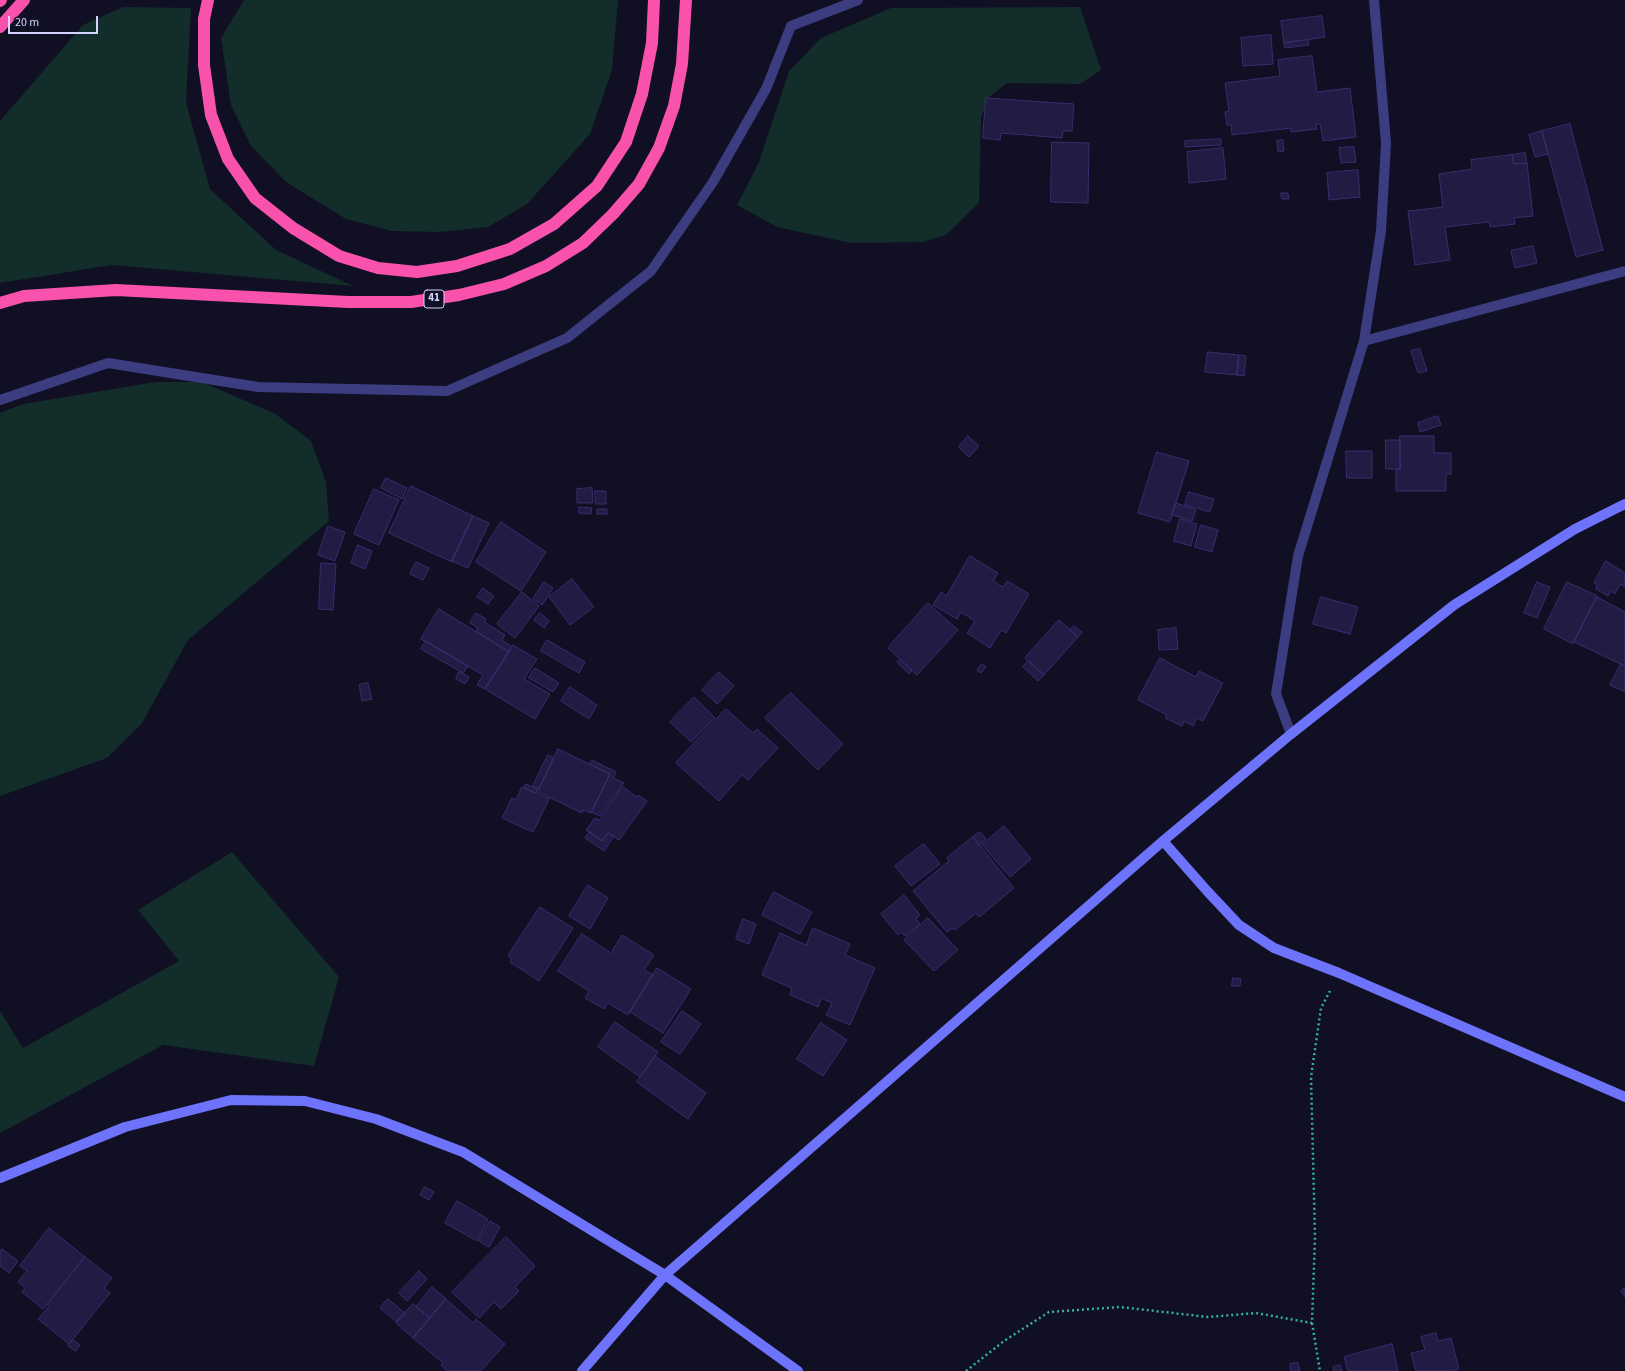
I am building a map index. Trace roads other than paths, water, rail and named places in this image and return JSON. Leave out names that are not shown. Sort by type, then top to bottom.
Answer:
[{"type":"highway","points":[[0,27],[24,0]]},
{"type":"highway","points":[[208,0],[204,19],[204,65],[211,115],[228,160],[255,198],[293,228],[339,256],[378,268],[417,272],[457,266],[510,249],[554,224],[596,186],[626,142],[642,94],[652,43],[654,0]]},
{"type":"highway","name":"41","points":[[0,303],[24,296],[116,290],[348,302],[412,302],[458,295],[504,284],[546,266],[583,243],[612,214],[639,184],[659,148],[674,106],[681,71],[686,22],[686,0]]},
{"type":"street","points":[[0,400],[108,363],[258,387],[448,391],[568,338],[651,271],[713,182],[766,89],[792,26],[858,0]]},
{"type":"street","points":[[1291,734],[1276,694],[1298,556],[1364,341],[1381,231],[1386,144],[1374,0]]},
{"type":"street","points":[[1364,341],[1625,271]]},
{"type":"street","points":[[582,1371],[664,1275],[1163,841],[1291,734],[1454,605],[1575,529],[1625,504]]},
{"type":"street","points":[[1163,841],[1239,925],[1274,948],[1339,973],[1625,1096]]},
{"type":"street","points":[[0,1178],[125,1127],[231,1100],[305,1101],[376,1119],[463,1152],[664,1275],[798,1371]]}]
